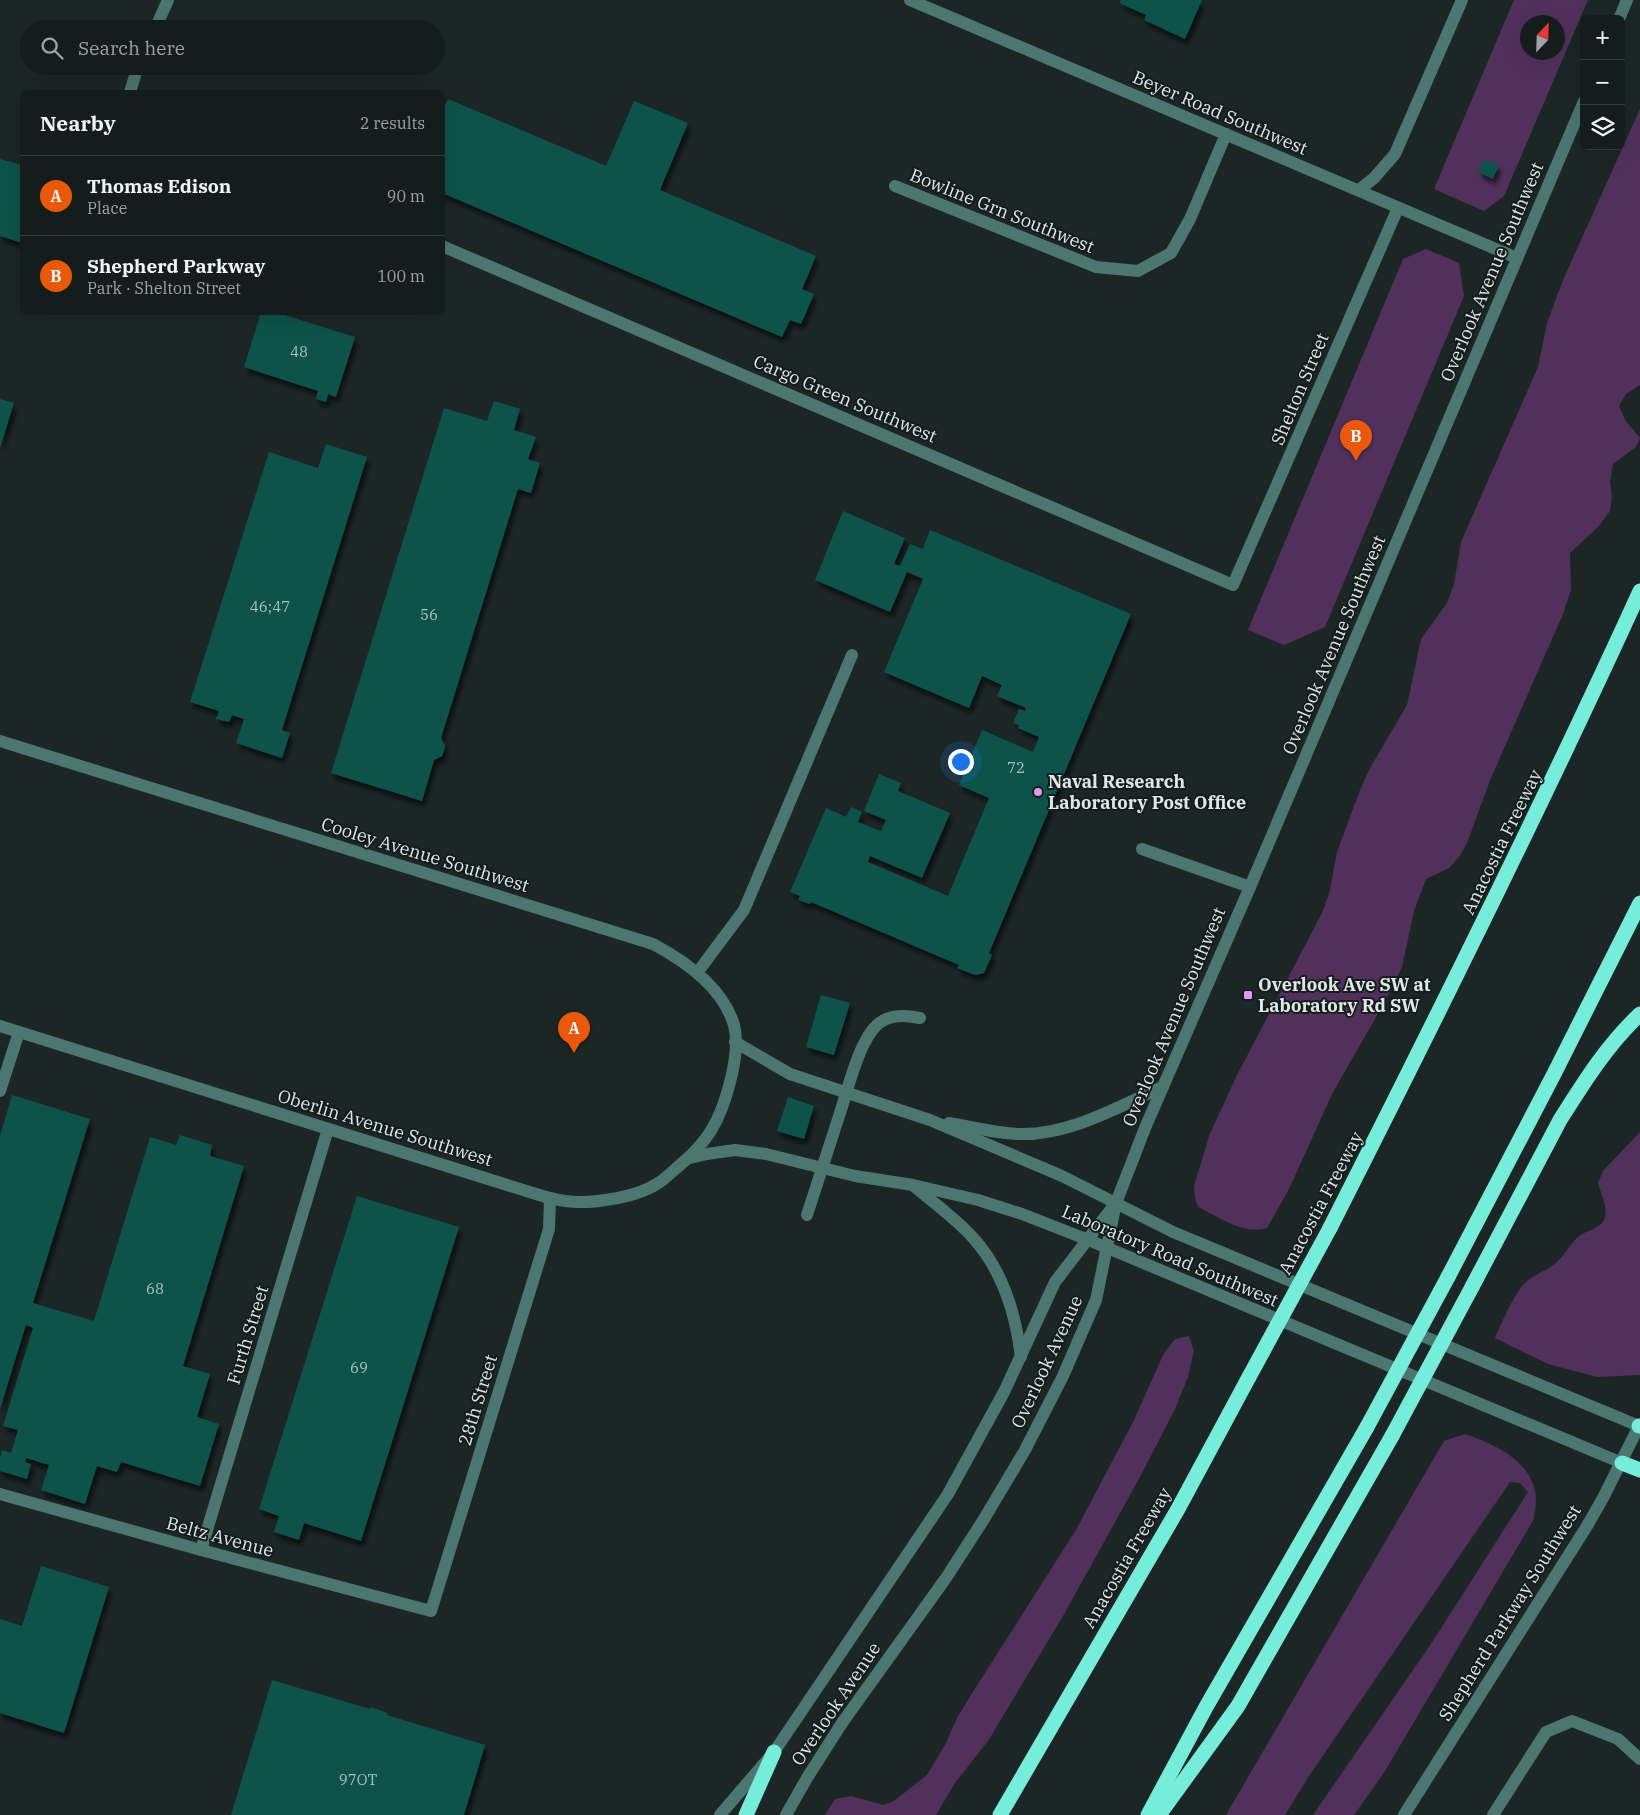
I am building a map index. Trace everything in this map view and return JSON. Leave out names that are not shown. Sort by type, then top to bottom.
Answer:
[{"type":"highway","name":"Anacostia Freeway","points":[[1000,1815],[1178,1510],[1330,1228],[1490,909],[1554,777],[1640,591]]},
{"type":"highway","points":[[1148,1815],[1206,1707],[1367,1427],[1448,1277],[1550,1082],[1640,903]]},
{"type":"highway","points":[[1159,1815],[1238,1706],[1392,1436],[1574,1096],[1611,1044],[1640,1014]]},
{"type":"highway","points":[[1622,1463],[1640,1470]]},
{"type":"highway","points":[[746,1815],[774,1752]]},
{"type":"street","points":[[159,20],[168,0]]},
{"type":"street","name":"Beyer Road Southwest","points":[[910,0],[1517,258]]},
{"type":"street","points":[[1359,190],[1374,178],[1395,154],[1462,0]]},
{"type":"street","points":[[1620,15],[1626,0]]},
{"type":"street","points":[[131,90],[135,75]]},
{"type":"street","name":"Overlook Avenue Southwest","points":[[1116,1203],[1162,1087],[1250,887],[1582,105]]},
{"type":"street","name":"Bowline Grn Southwest","points":[[895,186],[1096,267],[1138,270],[1171,253],[1190,219],[1226,134]]},
{"type":"street","name":"Shelton Street","points":[[1233,585],[1398,208]]},
{"type":"street","name":"Cargo Green Southwest","points":[[445,247],[1233,585]]},
{"type":"street","points":[[697,973],[744,910],[852,655]]},
{"type":"street","name":"Cooley Avenue Southwest","points":[[0,741],[653,944],[676,956],[697,973],[715,992],[729,1014],[734,1027],[735,1042],[732,1074],[725,1102]]},
{"type":"street","points":[[1142,849],[1250,887]]},
{"type":"street","points":[[807,1215],[846,1093],[868,1035],[885,1019],[896,1016],[920,1018]]},
{"type":"street","name":"Oberlin Avenue Southwest","points":[[0,1026],[550,1198],[578,1203],[592,1203],[635,1194],[661,1182],[702,1145],[725,1102]]},
{"type":"street","points":[[0,1092],[19,1032]]},
{"type":"street","name":"Laboratory Road Southwest","points":[[735,1042],[790,1074],[930,1120],[1062,1176],[1173,1232],[1640,1426]]},
{"type":"street","points":[[930,1120],[1000,1132],[1036,1133],[1098,1116],[1162,1087]]},
{"type":"street","name":"Furth Street","points":[[201,1550],[328,1129]]},
{"type":"street","name":"Laboratory Road Southwest","points":[[688,1159],[721,1151],[750,1151],[855,1176],[913,1185],[985,1202],[1108,1248],[1622,1463]]},
{"type":"street","points":[[913,1185],[966,1230],[984,1251],[993,1266],[1009,1303],[1017,1329],[1021,1358]]},
{"type":"street","name":"28th Street","points":[[431,1611],[549,1229],[550,1198]]},
{"type":"street","name":"Overlook Avenue","points":[[720,1815],[774,1752],[948,1494],[1000,1401],[1054,1282],[1116,1203]]},
{"type":"street","name":"Overlook Avenue","points":[[786,1815],[842,1723],[946,1578],[1003,1488],[1056,1391],[1096,1300],[1116,1203]]},
{"type":"street","name":"Shepherd Parkway Southwest","points":[[1404,1815],[1587,1526],[1640,1426]]},
{"type":"street","name":"Beltz Avenue","points":[[0,1494],[431,1611]]},
{"type":"street","points":[[1493,1815],[1546,1732],[1572,1721],[1618,1739],[1640,1759]]},
{"type":"shaded area","points":[[1514,0],[1588,0],[1565,54],[1565,15],[1520,15],[1520,60],[1562,60],[1504,196],[1484,211],[1434,189]]},
{"type":"shaded area","points":[[1640,109],[1640,385],[1626,394],[1619,406],[1625,420],[1640,438],[1636,447],[1613,464],[1610,481],[1612,497],[1610,511],[1599,526],[1570,553],[1571,590],[1563,614],[1491,778],[1467,843],[1459,857],[1449,868],[1426,879],[1414,911],[1402,967],[1383,1005],[1333,1092],[1289,1189],[1267,1228],[1249,1229],[1231,1224],[1198,1207],[1195,1198],[1194,1186],[1209,1136],[1236,1077],[1322,913],[1329,894],[1337,852],[1360,790],[1370,768],[1407,705],[1421,639],[1447,603],[1454,584],[1461,542],[1538,367],[1547,323],[1563,280],[1622,150],[1625,150],[1625,142]]},
{"type":"shaded area","points":[[1426,249],[1459,263],[1464,296],[1325,627],[1284,645],[1248,630],[1403,259]]},
{"type":"shaded area","points":[[1640,1132],[1640,1375],[1597,1377],[1548,1364],[1495,1338],[1520,1288],[1531,1278],[1556,1263],[1578,1237],[1599,1226],[1604,1220],[1606,1211],[1598,1183],[1603,1171]]},
{"type":"shaded area","points":[[1189,1336],[1194,1351],[1188,1377],[1175,1409],[1140,1477],[1063,1616],[988,1741],[955,1783],[936,1815],[825,1815],[835,1799],[851,1796],[883,1805],[894,1801],[927,1775],[946,1743],[957,1718],[1076,1530],[1133,1422],[1164,1353],[1175,1339]]},
{"type":"shaded area","points":[[1465,1434],[1508,1454],[1525,1470],[1536,1494],[1534,1519],[1385,1771],[1354,1815],[1313,1815],[1433,1641],[1528,1492],[1520,1483],[1510,1482],[1309,1776],[1285,1815],[1226,1815],[1444,1441]]},
{"type":"building","points":[[1121,0],[1202,0],[1185,39],[1144,20],[1146,15],[1119,3]]},
{"type":"building","points":[[448,99],[606,166],[634,101],[688,123],[660,190],[816,256],[802,289],[814,294],[801,324],[790,320],[782,337],[445,194],[445,106]]},
{"type":"building","points":[[0,159],[20,164],[20,242],[0,236]]},
{"type":"building","points":[[1484,159],[1499,165],[1493,179],[1478,172]]},
{"type":"building","points":[[260,315],[285,315],[355,337],[336,397],[328,394],[326,402],[316,399],[318,391],[244,367]]},
{"type":"building","points":[[0,399],[14,403],[0,448]]},
{"type":"building","points":[[494,401],[520,409],[514,430],[536,437],[528,459],[540,463],[531,493],[518,489],[441,738],[445,745],[444,751],[442,756],[434,760],[422,801],[331,773],[444,408],[487,421]]},
{"type":"building","points":[[326,444],[367,457],[282,730],[290,733],[282,758],[236,743],[244,719],[232,715],[229,722],[216,719],[219,711],[190,702],[269,452],[318,468]]},
{"type":"building","points":[[843,511],[905,538],[894,564],[900,566],[910,544],[923,549],[930,530],[1131,614],[989,953],[992,955],[984,973],[975,975],[957,968],[959,965],[811,902],[810,904],[798,900],[800,896],[790,892],[826,808],[846,817],[851,807],[862,812],[858,822],[881,831],[886,820],[864,811],[879,774],[901,783],[898,791],[950,813],[922,878],[870,856],[868,862],[948,896],[989,798],[959,785],[982,730],[1033,752],[1039,737],[1018,728],[1019,725],[1013,723],[1019,709],[1025,711],[1026,708],[997,696],[1002,685],[982,676],[969,708],[884,672],[923,579],[907,572],[890,612],[815,580]]},
{"type":"building","points":[[821,995],[850,1003],[834,1055],[806,1047]]},
{"type":"building","points":[[12,1095],[90,1119],[33,1303],[94,1321],[150,1137],[176,1145],[180,1135],[212,1145],[210,1156],[244,1166],[183,1366],[210,1374],[197,1417],[219,1424],[200,1486],[121,1462],[117,1472],[97,1466],[85,1504],[41,1490],[49,1465],[26,1458],[25,1462],[31,1464],[27,1479],[0,1471],[2,1450],[11,1453],[18,1430],[3,1426],[33,1328],[26,1325],[0,1409],[0,1136]]},
{"type":"building","points":[[788,1097],[814,1106],[804,1139],[777,1131]]},
{"type":"building","points":[[357,1196],[459,1227],[361,1541],[304,1523],[299,1540],[274,1532],[279,1516],[259,1509]]},
{"type":"building","points":[[41,1566],[109,1587],[64,1733],[0,1713],[0,1619],[22,1626]]},
{"type":"building","points":[[272,1680],[370,1709],[370,1707],[388,1713],[387,1715],[485,1745],[464,1815],[231,1815]]},
{"type":"place","name":"Shepherd Parkway","points":[[1356,461]]},
{"type":"place","name":"Naval Research Laboratory Post Office","points":[[1038,792]]},
{"type":"place","name":"Overlook Ave SW at Laboratory Rd SW","points":[[1248,995]]},
{"type":"place","name":"Thomas Edison","points":[[574,1053]]}]
